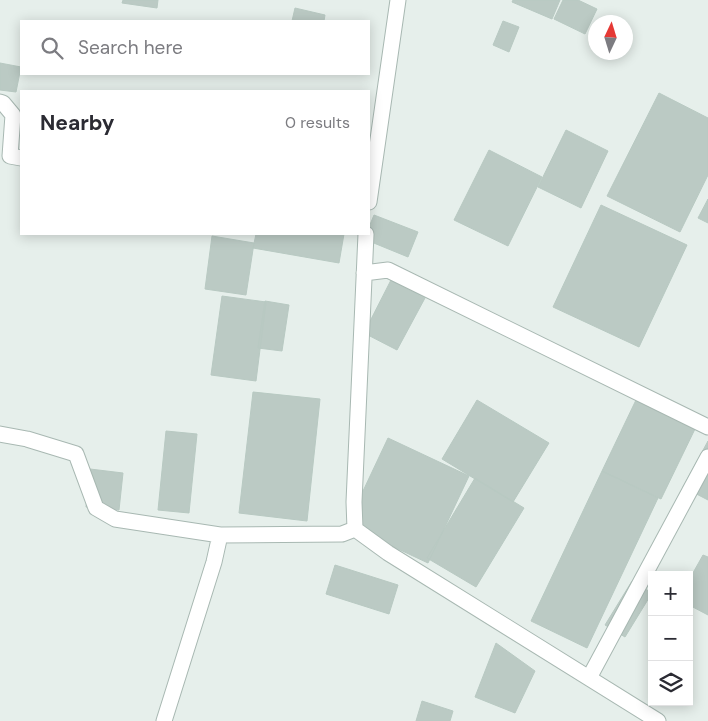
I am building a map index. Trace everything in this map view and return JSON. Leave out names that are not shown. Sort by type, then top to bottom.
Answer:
[{"type":"street","points":[[370,195],[398,0]]},
{"type":"street","points":[[0,102],[13,115],[10,156],[20,158]]},
{"type":"street","points":[[355,529],[354,502],[366,235]]},
{"type":"street","points":[[364,273],[388,270],[708,428]]},
{"type":"street","points":[[0,434],[27,439],[76,454],[96,508],[115,519],[220,535],[342,534],[355,529]]},
{"type":"street","points":[[589,678],[708,457]]},
{"type":"street","points":[[355,529],[388,553],[658,721]]},
{"type":"street","points":[[164,721],[214,562],[220,535]]},
{"type":"building","points":[[123,0],[158,0],[157,8],[122,3]]},
{"type":"building","points":[[513,0],[560,0],[552,19],[512,2]]},
{"type":"building","points":[[563,0],[578,0],[597,9],[594,15],[588,15],[588,28],[585,34],[554,19]]},
{"type":"building","points":[[295,8],[325,15],[324,20],[292,20]]},
{"type":"building","points":[[503,21],[519,27],[509,52],[493,45]]},
{"type":"building","points":[[0,63],[20,67],[16,92],[0,90]]},
{"type":"building","points":[[659,93],[708,118],[708,175],[680,232],[607,196]]},
{"type":"building","points":[[566,130],[608,151],[581,208],[538,187]]},
{"type":"building","points":[[489,150],[542,177],[508,246],[454,220]]},
{"type":"building","points":[[708,199],[708,223],[698,218]]},
{"type":"building","points":[[601,205],[687,245],[639,347],[553,307]]},
{"type":"building","points":[[374,215],[418,232],[408,257],[364,239],[370,235],[370,225]]},
{"type":"building","points":[[256,235],[344,235],[339,263],[253,248]]},
{"type":"building","points":[[212,236],[254,243],[246,295],[205,289]]},
{"type":"building","points":[[391,280],[425,298],[397,350],[364,333]]},
{"type":"building","points":[[222,296],[266,302],[256,381],[211,375]]},
{"type":"building","points":[[265,301],[289,305],[282,351],[258,348]]},
{"type":"building","points":[[253,392],[320,399],[307,521],[239,513]]},
{"type":"building","points":[[477,400],[549,443],[513,502],[442,459]]},
{"type":"building","points":[[636,400],[695,429],[661,499],[602,471]]},
{"type":"building","points":[[166,431],[197,434],[189,513],[158,510]]},
{"type":"building","points":[[388,438],[469,476],[428,563],[347,525]]},
{"type":"building","points":[[708,441],[708,500],[683,487]]},
{"type":"building","points":[[90,469],[123,473],[119,510],[86,507]]},
{"type":"building","points":[[602,471],[658,498],[587,648],[531,621]]},
{"type":"building","points":[[475,478],[524,508],[476,587],[427,558]]},
{"type":"building","points":[[703,555],[708,557],[708,615],[693,607],[693,573]]},
{"type":"building","points":[[335,565],[398,585],[389,614],[326,594]]},
{"type":"building","points":[[632,581],[648,591],[648,600],[625,637],[605,625]]},
{"type":"building","points":[[496,643],[535,671],[515,713],[475,697]]},
{"type":"building","points":[[422,701],[453,711],[450,721],[416,721]]}]
